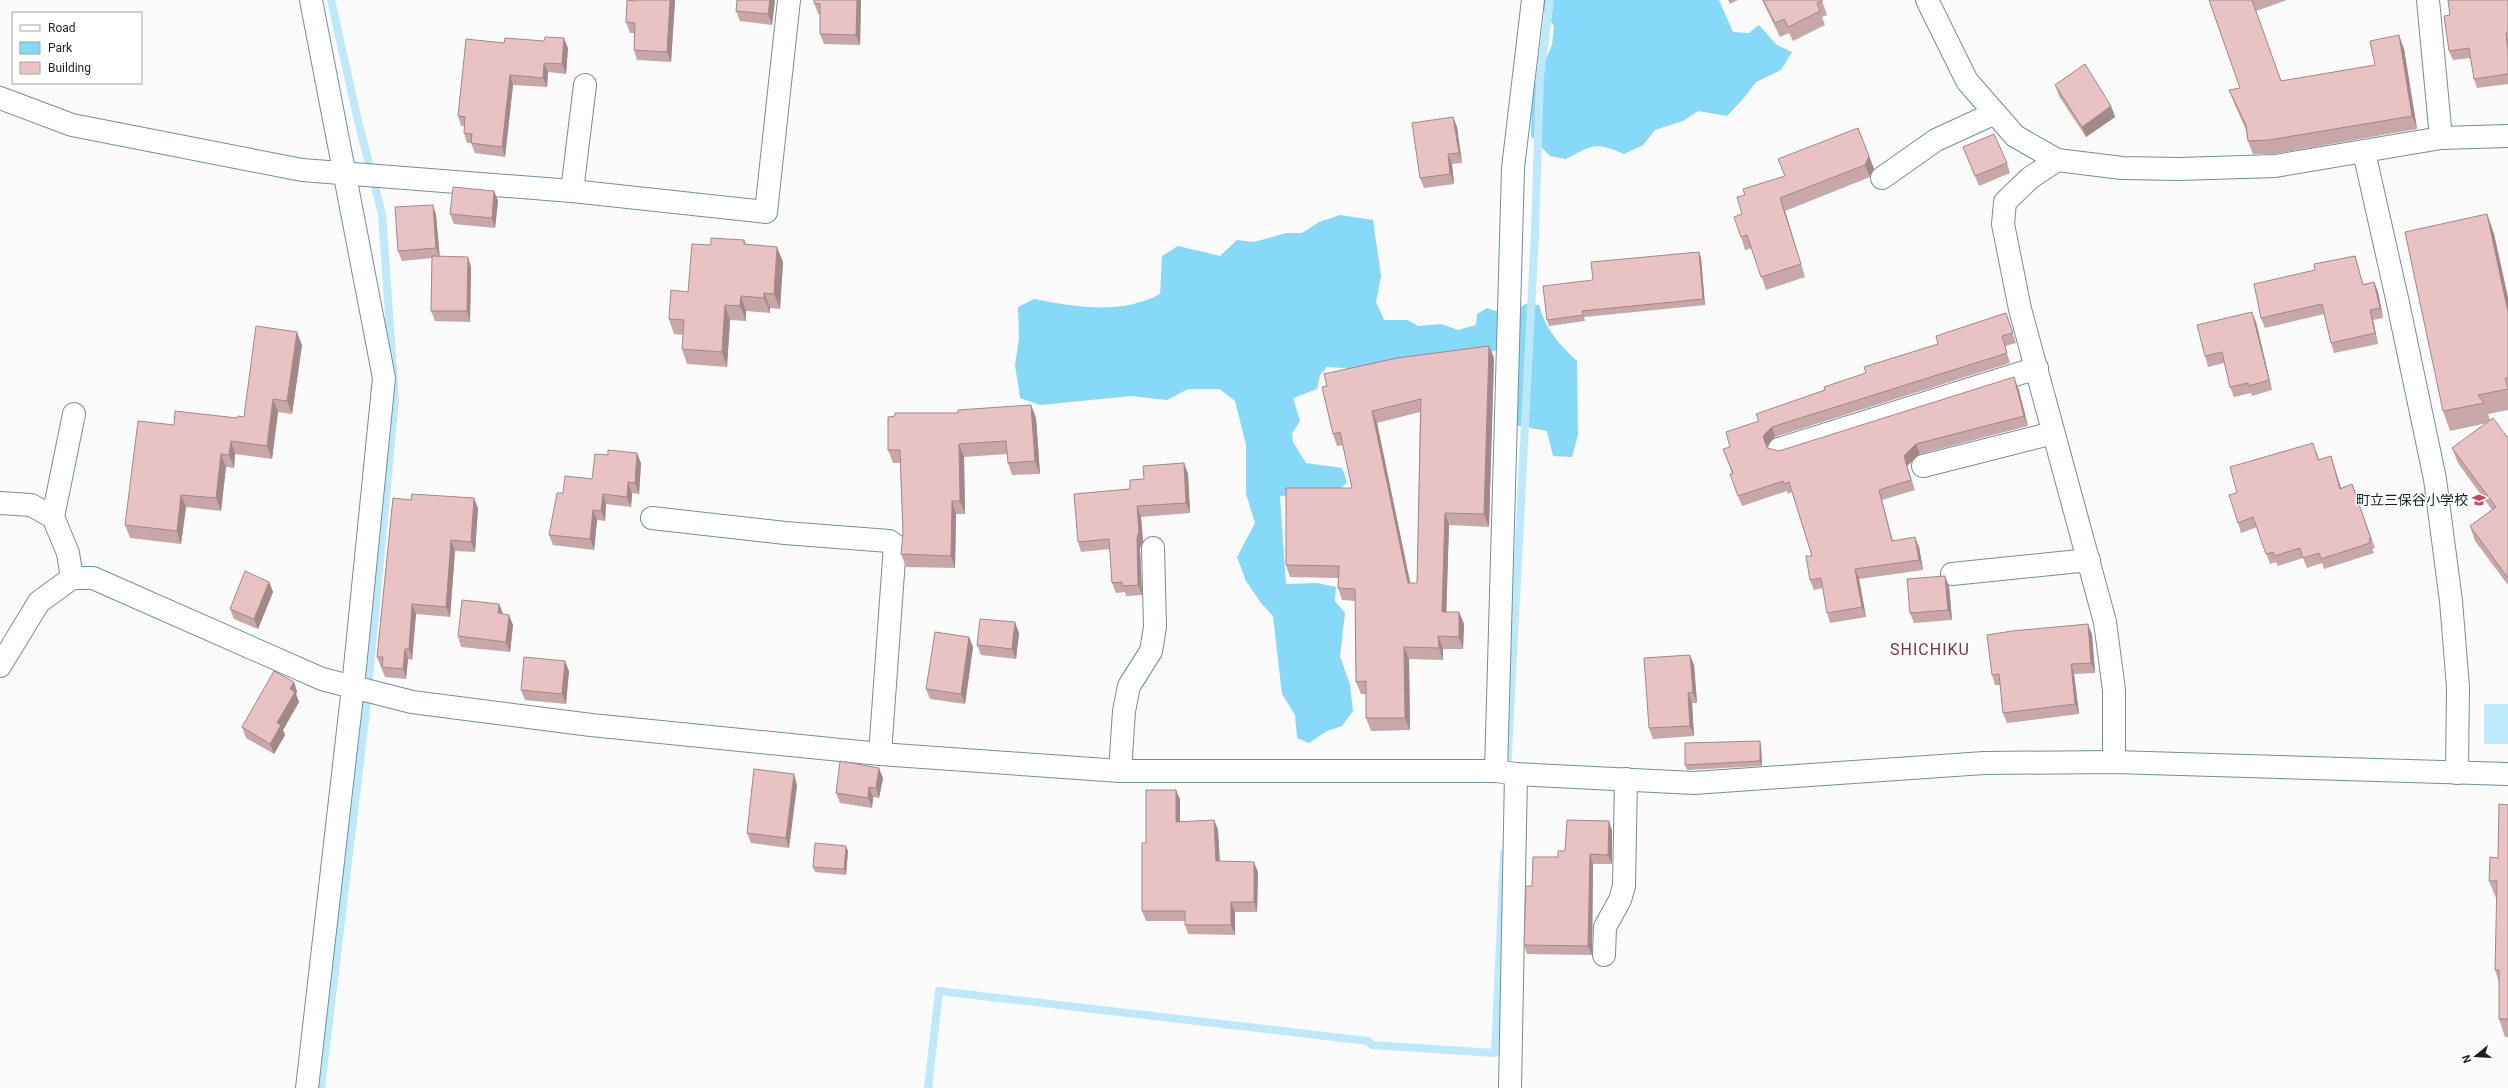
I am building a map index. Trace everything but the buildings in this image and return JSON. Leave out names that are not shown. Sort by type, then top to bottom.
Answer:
[{"type":"street","points":[[307,1088],[353,687],[384,378],[311,0]]},
{"type":"street","points":[[0,98],[72,125],[302,170],[572,191],[766,212],[788,0]]},
{"type":"street","points":[[1510,1088],[1506,772],[1513,168],[1533,0]]},
{"type":"street","points":[[1927,0],[1967,81],[2015,136],[2057,160],[2122,168],[2179,170],[2275,166],[2441,138],[2508,136]]},
{"type":"street","points":[[2428,0],[2441,138]]},
{"type":"street","points":[[572,191],[585,85]]},
{"type":"street","points":[[1882,178],[1936,140],[1995,112]]},
{"type":"street","points":[[2364,152],[2435,479],[2451,601],[2458,687],[2457,773]]},
{"type":"street","points":[[2057,160],[2030,178],[2005,202],[2003,224],[2020,309],[2105,622],[2114,690],[2114,762]]},
{"type":"street","points":[[1779,449],[2037,368]]},
{"type":"street","points":[[72,578],[68,553],[53,517],[74,414]]},
{"type":"street","points":[[1923,466],[2054,433]]},
{"type":"street","points":[[0,503],[30,505],[53,517]]},
{"type":"street","points":[[652,518],[786,533],[889,541],[895,545],[880,754]]},
{"type":"street","points":[[1120,771],[1124,711],[1129,686],[1151,651],[1155,627],[1153,548]]},
{"type":"street","points":[[1952,574],[2089,560]]},
{"type":"street","points":[[0,666],[39,602],[72,578],[93,578],[322,679],[412,702],[590,725],[880,754],[1120,771],[1506,772],[1694,783],[1984,763],[2114,762],[2508,774]]},
{"type":"street","points":[[1604,956],[1605,927],[1620,900],[1624,886],[1626,779]]},
{"type":"green space","points":[[1543,0],[1719,0],[1733,32],[1749,33],[1759,25],[1777,45],[1792,52],[1781,70],[1756,82],[1727,116],[1698,111],[1683,121],[1655,130],[1643,145],[1624,154],[1600,146],[1595,146],[1583,150],[1566,159],[1550,156],[1531,136],[1532,90],[1552,45],[1554,26],[1543,10]]},
{"type":"green space","points":[[1340,215],[1373,220],[1381,276],[1376,302],[1384,320],[1408,320],[1418,326],[1441,324],[1458,330],[1476,325],[1477,314],[1487,308],[1507,312],[1516,310],[1525,304],[1539,305],[1549,329],[1564,348],[1577,361],[1578,435],[1572,457],[1553,456],[1547,431],[1515,425],[1514,345],[1483,354],[1358,373],[1344,368],[1327,367],[1320,375],[1317,389],[1293,398],[1300,421],[1292,433],[1293,442],[1306,463],[1342,468],[1347,482],[1335,494],[1280,496],[1286,584],[1317,583],[1336,587],[1335,601],[1345,613],[1340,656],[1350,685],[1353,711],[1342,726],[1327,731],[1309,743],[1297,738],[1295,715],[1282,694],[1273,616],[1261,603],[1246,581],[1237,557],[1255,523],[1246,494],[1246,445],[1235,401],[1220,389],[1188,389],[1167,400],[1131,396],[1040,405],[1020,398],[1015,365],[1019,339],[1018,307],[1034,299],[1066,305],[1098,307],[1130,305],[1145,301],[1160,294],[1162,256],[1178,246],[1220,256],[1237,240],[1254,242],[1286,233],[1302,233],[1319,222]]},
{"type":"shaded area","points":[[2484,704],[2508,704],[2508,744],[2484,744]]},
{"type":"waterway","points":[[321,1088],[366,711],[395,399],[382,214],[358,121],[331,0]]},
{"type":"waterway","points":[[1507,771],[1535,232],[1540,77],[1550,0]]},
{"type":"waterway","points":[[928,1088],[939,991],[1368,1041],[1372,1045],[1495,1053],[1504,853]]},
{"type":"place","name":"町立三保谷小学校","points":[[2479,500]]},
{"type":"district","name":"SHICHIKU","points":[[1930,649]]}]
